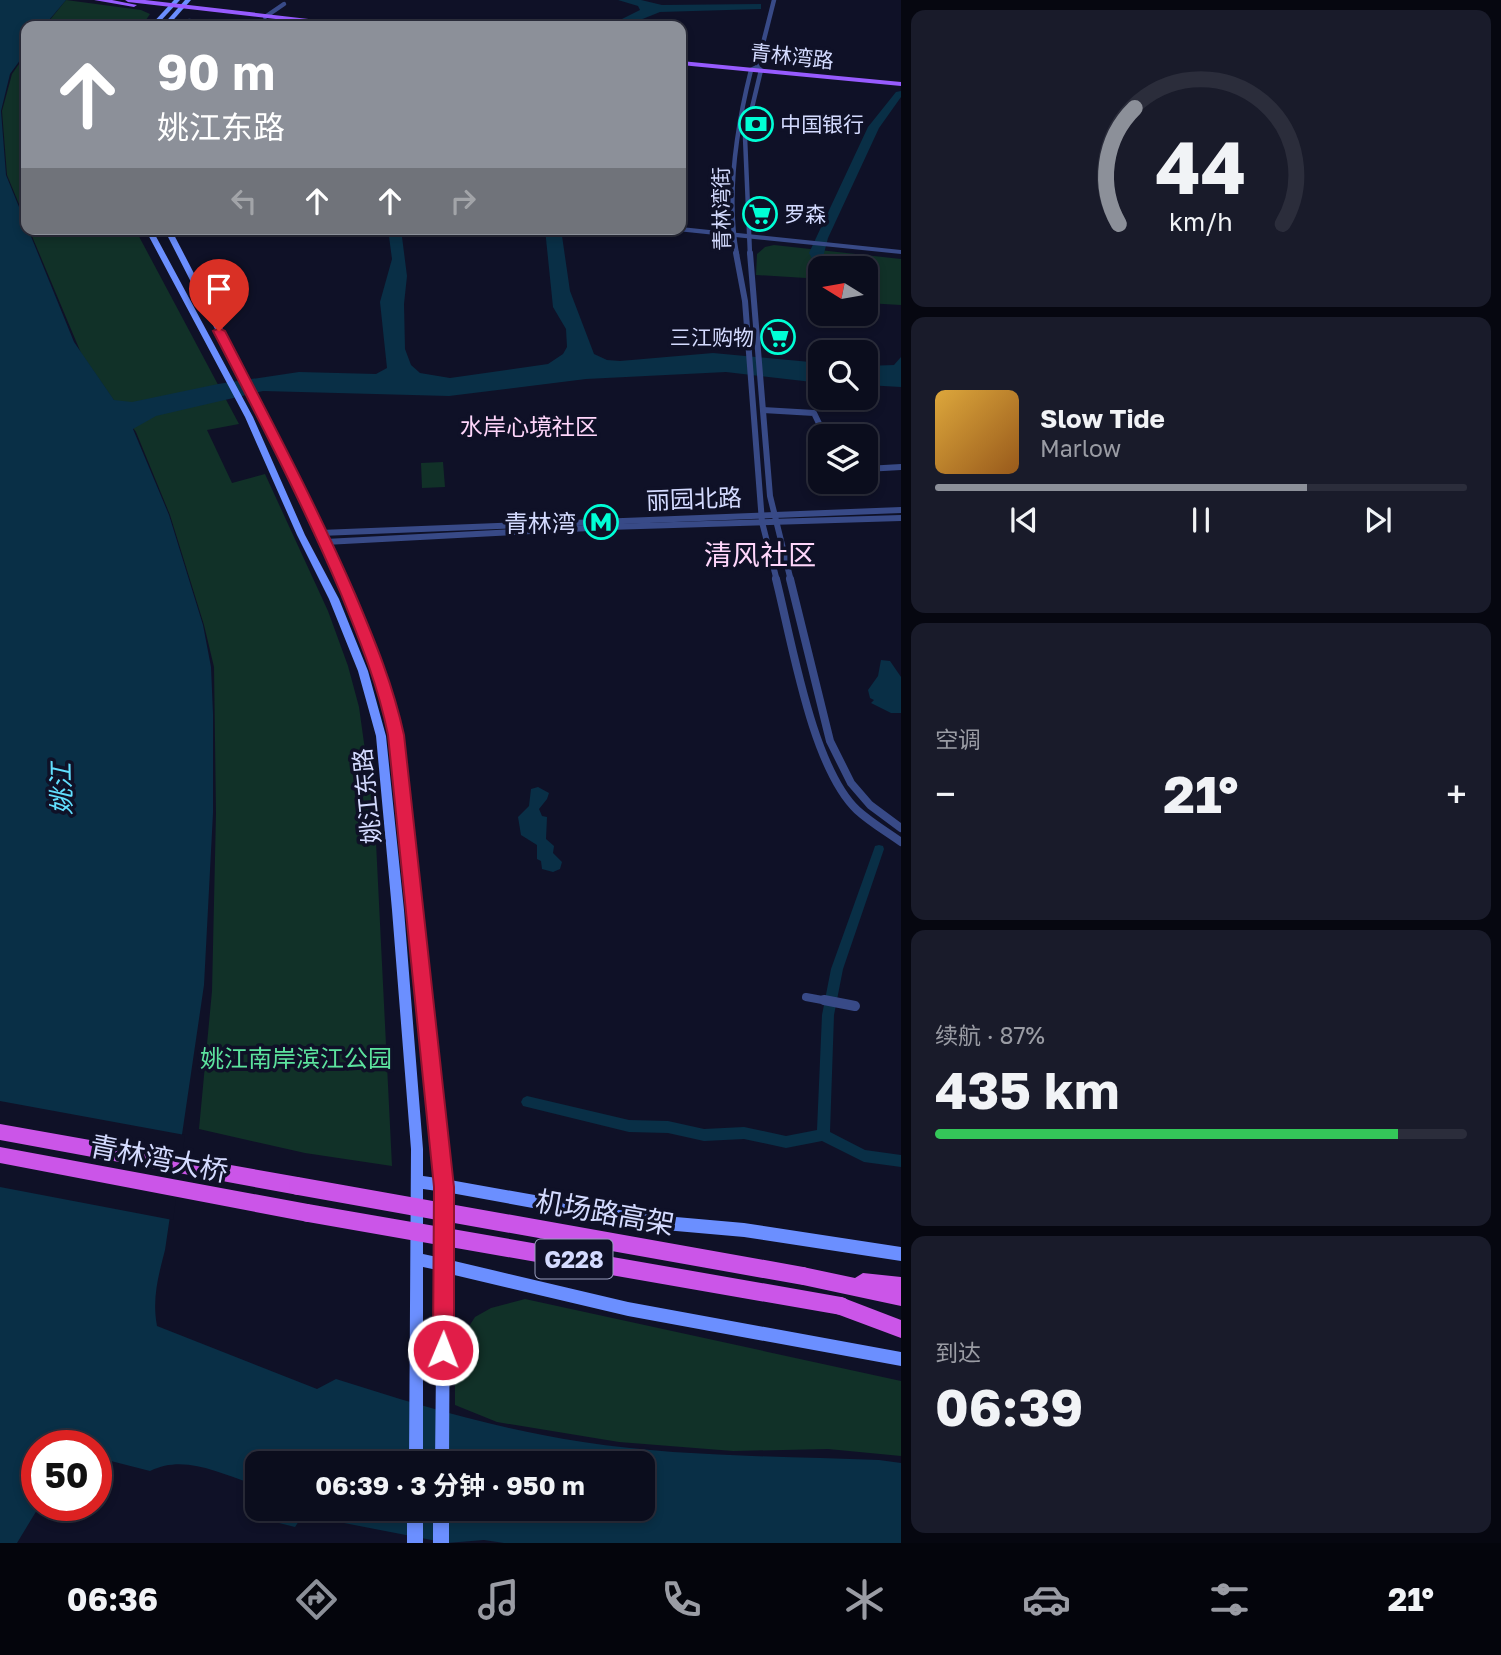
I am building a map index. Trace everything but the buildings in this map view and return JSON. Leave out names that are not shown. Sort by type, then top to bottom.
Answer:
[{"type":"highway","name":"青林湾大桥","points":[[0,1132],[298,1186]]},
{"type":"highway","name":"青林湾大桥","points":[[0,1154],[308,1213]]},
{"type":"highway","name":"机场路高架","points":[[298,1186],[803,1276],[901,1297]]},
{"type":"highway","name":"机场路高架","points":[[308,1213],[841,1306],[901,1320]]},
{"type":"highway","points":[[803,1276],[901,1286]]},
{"type":"highway","points":[[841,1306],[901,1329]]},
{"type":"main road","points":[[97,0],[301,21]]},
{"type":"main road","points":[[128,0],[149,5]]},
{"type":"main road","points":[[158,21],[175,6],[188,0]]},
{"type":"main road","points":[[175,6],[283,21]]},
{"type":"main road","name":"青林湾路","points":[[686,62],[901,82]]},
{"type":"main road","name":"姚江东路","points":[[151,235],[237,394],[334,599],[363,671],[381,736],[398,909],[417,1181],[416,1451]]},
{"type":"main road","name":"姚江东路","points":[[170,235],[251,391],[322,538],[379,669],[396,735],[444,1187],[442,1451]]},
{"type":"main road","points":[[417,1181],[642,1221],[744,1230],[901,1254]]},
{"type":"main road","points":[[417,1259],[628,1308],[901,1359]]},
{"type":"main road","points":[[415,1521],[415,1543]]},
{"type":"main road","points":[[441,1521],[441,1543]]},
{"type":"street","name":"青林湾街","points":[[774,0],[737,128],[733,233],[745,301],[761,518],[818,744],[836,783],[857,810],[901,842]]},
{"type":"street","points":[[265,17],[284,4]]},
{"type":"street","name":"青林湾街","points":[[756,69],[745,137],[749,234],[770,496],[830,741],[851,783],[870,805],[901,828]]},
{"type":"street","points":[[686,229],[901,252]]},
{"type":"street","points":[[835,243],[901,246]]},
{"type":"street","points":[[763,410],[814,413],[819,424]]},
{"type":"street","points":[[878,468],[901,467]]},
{"type":"street","name":"丽园北路","points":[[776,518],[901,510]]},
{"type":"street","name":"丽园北路","points":[[322,538],[761,518],[901,518]]},
{"type":"street","points":[[806,997],[855,1006]]},
{"type":"green space","points":[[66,0],[141,10],[150,14],[145,21],[49,21]]},
{"type":"green space","points":[[21,61],[21,209],[7,175],[2,111],[12,74]]},
{"type":"green space","name":"姚江南岸滨江公园","points":[[32,235],[138,235],[239,424],[207,430],[232,483],[265,474],[328,611],[348,666],[359,707],[375,822],[392,1166],[305,1153],[199,1129],[212,991],[216,813],[214,667],[170,515],[136,432],[81,353]]},
{"type":"green space","points":[[774,245],[874,256],[808,256],[808,300],[806,278],[756,275],[757,254],[765,247]]},
{"type":"green space","points":[[878,256],[901,259],[901,305],[878,304]]},
{"type":"green space","points":[[443,462],[445,487],[422,488],[421,463]]},
{"type":"green space","points":[[525,1299],[901,1381],[901,1456],[828,1449],[733,1451],[619,1442],[497,1422],[455,1405],[455,1348],[475,1317],[491,1308]]},
{"type":"water","name":"姚江","points":[[0,0],[66,0],[48,21],[21,21],[21,59],[10,74],[1,111],[6,175],[21,212],[21,235],[30,235],[74,342],[114,400],[132,402],[218,384],[299,372],[376,374],[387,368],[380,302],[392,259],[389,235],[402,235],[407,276],[404,304],[405,349],[411,365],[420,373],[450,378],[548,364],[563,354],[567,347],[566,329],[553,307],[546,235],[562,235],[570,291],[594,354],[607,360],[620,361],[713,353],[808,362],[808,381],[726,372],[586,379],[449,396],[263,391],[156,416],[133,429],[169,515],[203,625],[211,667],[213,714],[213,813],[204,985],[165,1250],[156,1288],[157,1326],[317,1389],[336,1379],[458,1415],[551,1437],[656,1451],[901,1463],[901,1543],[504,1543],[484,1540],[447,1543],[334,1521],[655,1521],[655,1451],[245,1451],[245,1481],[214,1470],[188,1465],[175,1464],[150,1471],[112,1461],[112,1430],[21,1430],[21,1521],[30,1521],[17,1543],[0,1543]]},
{"type":"water","points":[[618,0],[641,0],[662,5],[761,4],[761,9],[660,12],[638,21],[618,21],[640,10],[638,6]]},
{"type":"water","points":[[901,91],[901,97],[879,128],[828,238],[823,256],[811,256],[809,253],[868,127],[896,92]]},
{"type":"water","points":[[901,357],[901,387],[878,386],[878,366],[894,365]]},
{"type":"water","points":[[881,660],[890,661],[901,677],[901,713],[891,713],[871,703],[874,700],[870,698],[868,690],[878,676]]},
{"type":"water","points":[[538,787],[549,793],[539,809],[542,816],[547,817],[546,839],[554,846],[553,853],[562,862],[560,869],[553,872],[542,869],[541,861],[537,859],[537,845],[521,835],[518,817],[529,806],[531,789]]},
{"type":"water","points":[[280,1521],[299,1521],[295,1527],[279,1523]]},
{"type":"pier","points":[[0,1101],[185,1135],[173,1220],[0,1187]]},
{"type":"waterway","points":[[823,1135],[828,1015],[837,969],[879,849]]},
{"type":"waterway","points":[[527,1102],[629,1126],[668,1127],[704,1135],[744,1133],[786,1142],[823,1135]]},
{"type":"waterway","points":[[823,1135],[864,1156],[901,1161]]},
{"type":"place","name":"中国银行","points":[[756,124]]},
{"type":"place","name":"罗森","points":[[760,214]]},
{"type":"place","name":"三江购物","points":[[778,337]]},
{"type":"place","name":"青林湾","points":[[601,522]]},
{"type":"district","name":"水岸心境社区","points":[[529,426]]},
{"type":"district","name":"清风社区","points":[[760,554]]},
{"type":"route","points":[[219,331],[293,474],[333,559],[379,669],[391,711],[396,735],[444,1187],[443,1350]]}]
